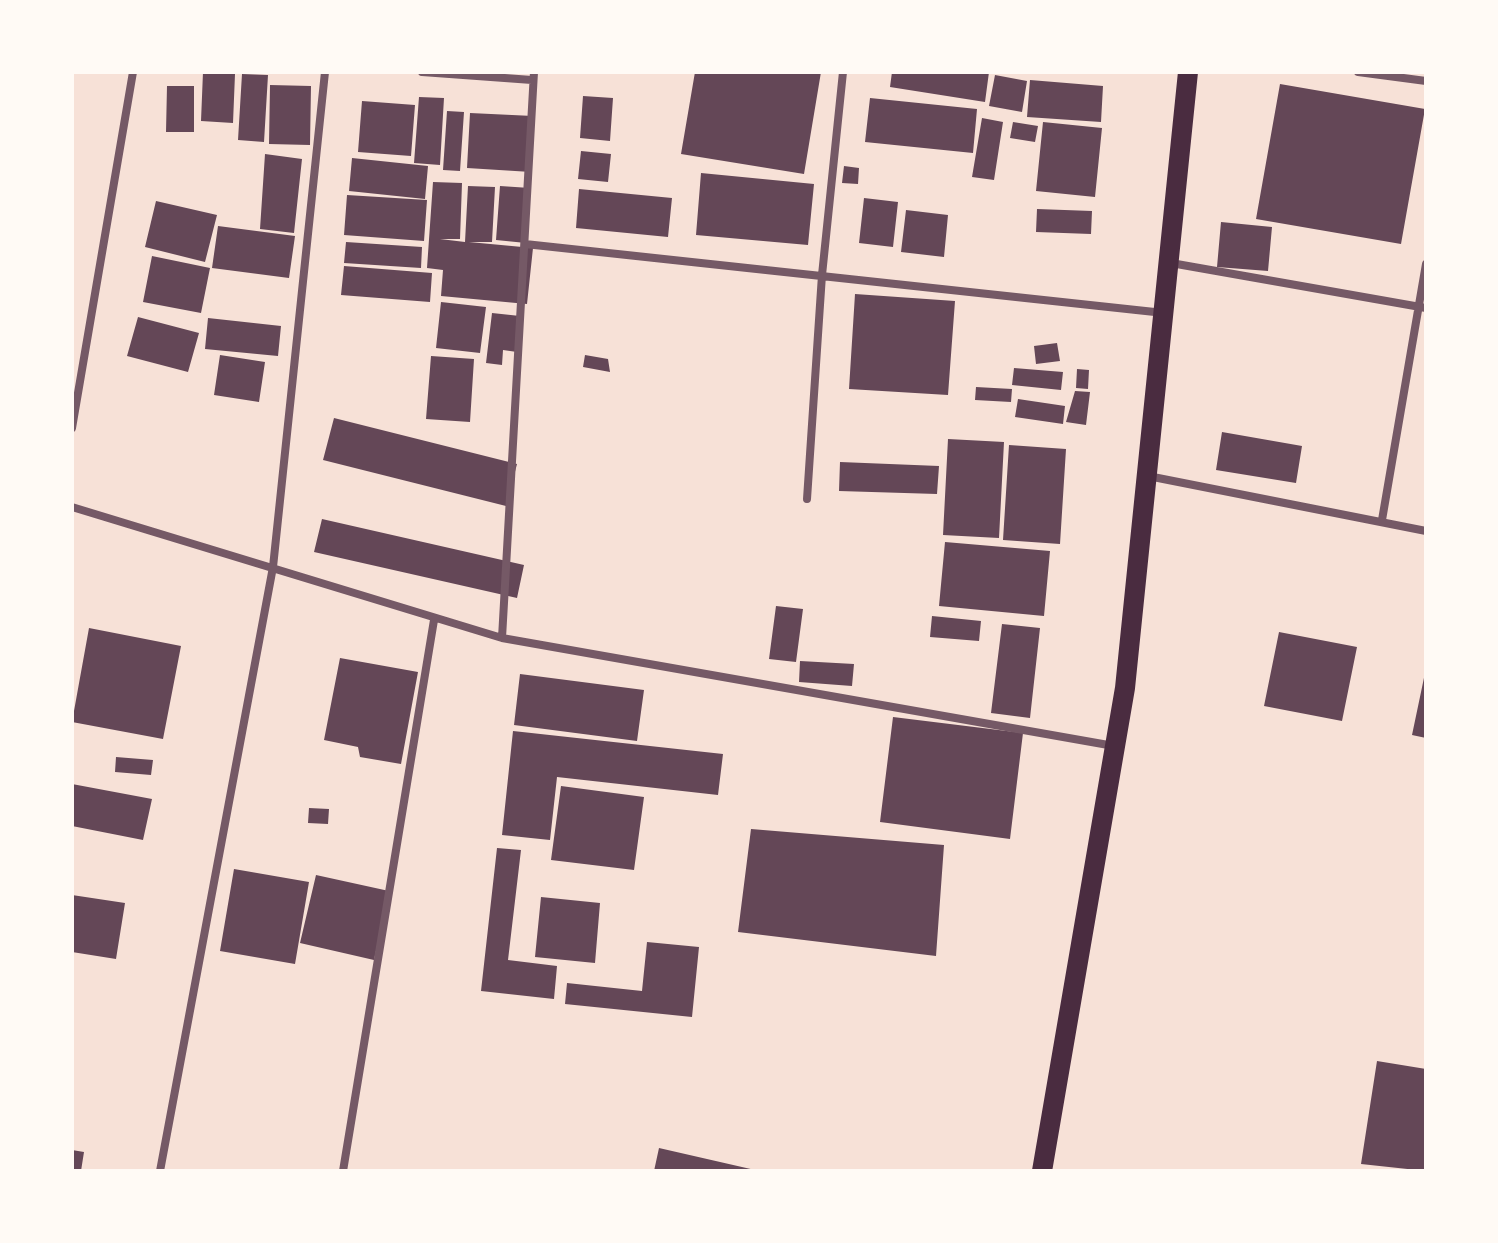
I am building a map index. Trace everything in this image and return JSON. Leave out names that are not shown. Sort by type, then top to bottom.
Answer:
[{"type":"main road","points":[[1042,1171],[1116,746],[1188,72]]},
{"type":"street","points":[[72,428],[133,72]]},
{"type":"street","points":[[160,1171],[273,567],[325,72]]},
{"type":"street","points":[[422,72],[533,76],[502,638]]},
{"type":"street","points":[[807,499],[822,275],[843,72]]},
{"type":"street","points":[[1358,72],[1426,81]]},
{"type":"street","points":[[525,244],[1164,313]]},
{"type":"street","points":[[1168,262],[1422,307]]},
{"type":"street","points":[[1382,520],[1422,307],[1426,264]]},
{"type":"street","points":[[1147,476],[1426,531]]},
{"type":"street","points":[[72,507],[273,567],[434,620],[502,638],[1116,746]]},
{"type":"street","points":[[343,1171],[434,620]]},
{"type":"building","points":[[203,72],[235,74],[233,123],[201,121]]},
{"type":"building","points":[[695,72],[821,72],[804,174],[681,154]]},
{"type":"building","points":[[892,72],[989,72],[985,102],[890,87]]},
{"type":"building","points":[[242,74],[268,75],[264,142],[238,140]]},
{"type":"building","points":[[995,75],[1027,81],[1022,112],[989,106]]},
{"type":"building","points":[[1030,80],[1103,86],[1101,122],[1027,117]]},
{"type":"building","points":[[1280,84],[1425,109],[1401,244],[1256,219]]},
{"type":"building","points":[[270,85],[311,86],[310,145],[269,144]]},
{"type":"building","points":[[167,86],[194,86],[194,132],[166,132]]},
{"type":"building","points":[[583,96],[613,98],[610,141],[580,138]]},
{"type":"building","points":[[419,97],[444,98],[440,165],[414,163]]},
{"type":"building","points":[[870,98],[977,109],[973,153],[865,142]]},
{"type":"building","points":[[362,101],[415,105],[411,156],[358,152]]},
{"type":"building","points":[[447,111],[464,112],[460,171],[443,170]]},
{"type":"building","points":[[470,113],[533,116],[531,172],[467,168]]},
{"type":"building","points":[[982,118],[1003,122],[994,180],[972,177]]},
{"type":"building","points":[[1013,122],[1038,126],[1035,142],[1010,138]]},
{"type":"building","points":[[1043,122],[1102,128],[1095,197],[1036,191]]},
{"type":"building","points":[[581,151],[611,154],[608,182],[578,179]]},
{"type":"building","points":[[265,154],[302,159],[294,233],[260,229]]},
{"type":"building","points":[[352,158],[428,166],[425,199],[349,191]]},
{"type":"building","points":[[844,166],[859,168],[858,184],[842,183]]},
{"type":"building","points":[[701,173],[814,184],[808,245],[696,235]]},
{"type":"building","points":[[433,182],[462,183],[460,239],[440,239],[465,242],[468,186],[495,187],[492,242],[469,242],[533,248],[527,304],[441,296],[443,270],[427,268]]},
{"type":"building","points":[[500,186],[530,188],[526,243],[496,240]]},
{"type":"building","points":[[579,189],[672,198],[668,237],[576,228]]},
{"type":"building","points":[[347,195],[427,200],[424,241],[344,235]]},
{"type":"building","points":[[864,198],[898,202],[893,247],[859,243]]},
{"type":"building","points":[[156,201],[217,215],[205,262],[145,247]]},
{"type":"building","points":[[1037,209],[1092,211],[1091,234],[1036,232]]},
{"type":"building","points":[[906,210],[948,215],[944,257],[901,252]]},
{"type":"building","points":[[1221,222],[1272,227],[1268,271],[1217,267]]},
{"type":"building","points":[[218,226],[295,236],[289,278],[212,268]]},
{"type":"building","points":[[346,242],[422,247],[421,268],[344,263]]},
{"type":"building","points":[[152,256],[210,268],[201,313],[143,302]]},
{"type":"building","points":[[344,266],[432,273],[430,302],[341,295]]},
{"type":"building","points":[[855,294],[955,301],[948,395],[849,389]]},
{"type":"building","points":[[441,302],[486,307],[480,353],[436,348]]},
{"type":"building","points":[[492,313],[520,316],[517,352],[503,350],[502,365],[486,363]]},
{"type":"building","points":[[138,317],[199,333],[188,372],[127,356]]},
{"type":"building","points":[[208,318],[281,326],[278,356],[205,349]]},
{"type":"building","points":[[1057,343],[1060,361],[1036,364],[1034,346]]},
{"type":"building","points":[[220,355],[265,362],[259,402],[214,395]]},
{"type":"building","points":[[585,355],[608,359],[610,372],[583,367]]},
{"type":"building","points":[[431,356],[474,359],[470,422],[426,419]]},
{"type":"building","points":[[1014,368],[1063,372],[1061,390],[1012,385]]},
{"type":"building","points":[[1077,369],[1089,370],[1088,389],[1076,388]]},
{"type":"building","points":[[976,387],[1012,389],[1011,402],[975,400]]},
{"type":"building","points":[[1075,391],[1090,392],[1086,425],[1066,422]]},
{"type":"building","points":[[1018,399],[1065,406],[1063,424],[1015,417]]},
{"type":"building","points":[[334,418],[517,464],[506,506],[323,460]]},
{"type":"building","points":[[1222,432],[1302,446],[1296,483],[1216,470]]},
{"type":"building","points":[[948,439],[1004,442],[999,538],[943,535]]},
{"type":"building","points":[[1009,445],[1066,449],[1060,544],[1003,540]]},
{"type":"building","points":[[840,462],[939,466],[937,494],[839,491]]},
{"type":"building","points":[[322,519],[524,565],[517,598],[314,552]]},
{"type":"building","points":[[945,542],[1050,551],[1044,616],[939,606]]},
{"type":"building","points":[[776,606],[803,609],[796,662],[769,659]]},
{"type":"building","points":[[932,616],[981,621],[979,641],[930,637]]},
{"type":"building","points":[[1002,624],[1040,628],[1030,718],[991,713]]},
{"type":"building","points":[[89,628],[181,646],[163,739],[72,722]]},
{"type":"building","points":[[1279,632],[1357,647],[1342,721],[1264,706]]},
{"type":"building","points":[[340,658],[418,672],[401,764],[360,757],[358,747],[324,740]]},
{"type":"building","points":[[800,661],[854,664],[852,686],[799,682]]},
{"type":"building","points":[[1426,673],[1426,738],[1412,735]]},
{"type":"building","points":[[520,674],[644,690],[637,741],[514,725]]},
{"type":"building","points":[[893,717],[1023,733],[1010,839],[880,822]]},
{"type":"building","points":[[513,731],[723,754],[718,795],[557,777],[550,840],[502,835]]},
{"type":"building","points":[[116,757],[153,760],[151,775],[115,772]]},
{"type":"building","points":[[72,784],[152,799],[143,840],[72,826]]},
{"type":"building","points":[[561,786],[644,797],[634,870],[551,860]]},
{"type":"building","points":[[309,808],[329,809],[328,824],[308,823]]},
{"type":"building","points":[[751,829],[944,845],[936,956],[738,932]]},
{"type":"building","points":[[497,848],[521,850],[508,960],[557,966],[554,999],[481,991]]},
{"type":"building","points":[[234,869],[309,882],[295,964],[220,951]]},
{"type":"building","points":[[316,875],[389,891],[374,960],[300,943]]},
{"type":"building","points":[[72,895],[125,903],[116,959],[72,952]]},
{"type":"building","points":[[541,897],[600,903],[595,963],[535,957]]},
{"type":"building","points":[[647,942],[699,947],[692,1017],[565,1004],[567,983],[642,991]]},
{"type":"building","points":[[1377,1061],[1426,1069],[1426,1171],[1361,1164]]},
{"type":"building","points":[[659,1148],[755,1170],[755,1171],[654,1171]]},
{"type":"building","points":[[72,1150],[84,1152],[81,1171],[72,1171]]}]
